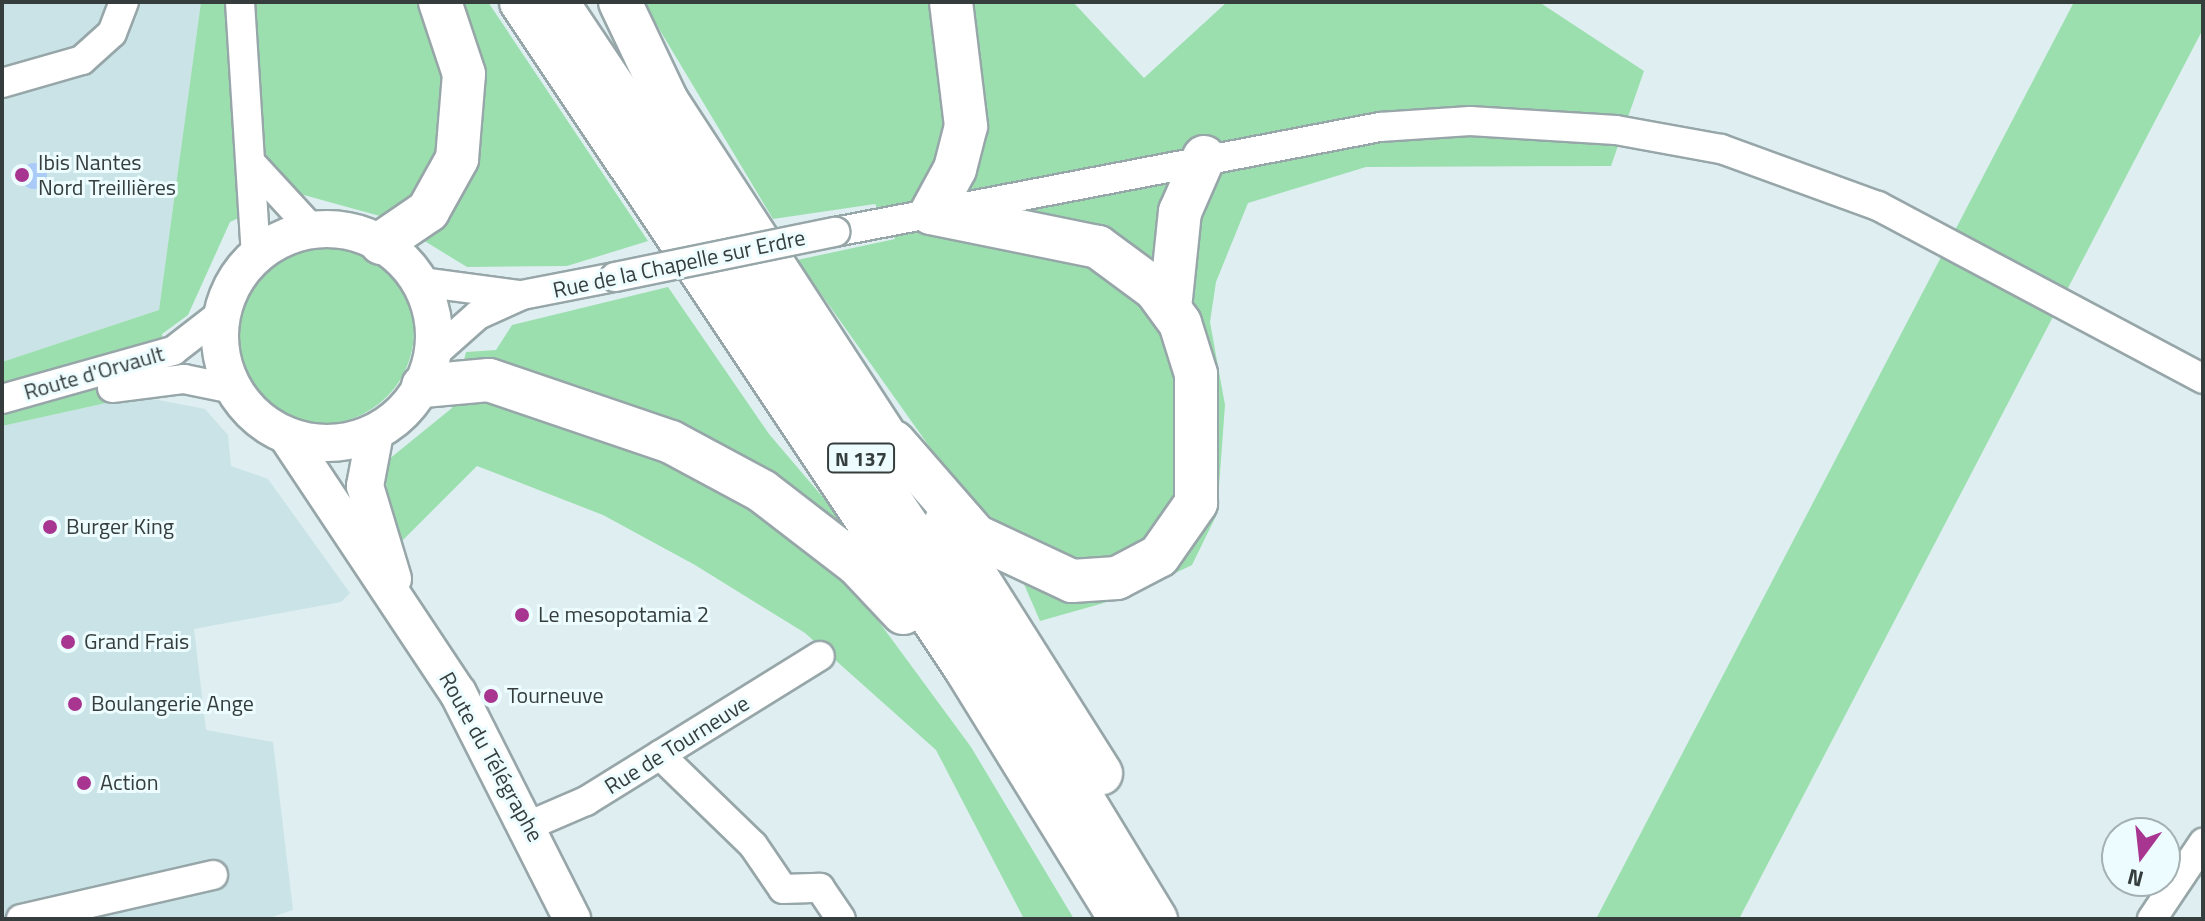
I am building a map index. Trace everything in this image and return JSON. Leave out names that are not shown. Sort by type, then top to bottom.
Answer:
[{"type":"highway","points":[[381,243],[428,211],[457,159],[464,74],[440,2]]},
{"type":"highway","name":"N 137","points":[[521,2],[1037,780],[1120,919]]},
{"type":"highway","name":"N 137","points":[[557,2],[1015,687],[1156,919]]},
{"type":"highway","points":[[586,2],[894,442],[1070,718],[1177,919]]},
{"type":"highway","points":[[620,2],[647,68],[798,301]]},
{"type":"highway","points":[[894,442],[954,517],[1007,557],[1072,581],[1117,578],[1175,541],[1196,503],[1196,374],[1170,308],[1140,274],[1098,247],[931,213],[955,169],[966,126],[951,2]]},
{"type":"highway","points":[[1170,308],[1180,212],[1204,157]]},
{"type":"highway","points":[[428,370],[523,388],[671,442],[762,491],[887,593],[1006,763],[1037,780]]},
{"type":"main road","points":[[338,228],[381,243],[421,282],[435,329],[428,370],[375,433],[328,444],[287,436],[251,415],[233,389],[223,365],[222,313],[256,255],[312,229],[338,228]]},
{"type":"main road","name":"Route du Télégraphe","points":[[375,433],[365,486],[399,600]]},
{"type":"main road","name":"Route du Télégraphe","points":[[287,436],[399,600],[530,825],[572,919]]},
{"type":"street","points":[[2,83],[82,60],[112,33],[124,2]]},
{"type":"street","points":[[240,2],[256,255]]},
{"type":"street","name":"Rue de la Chapelle sur Erdre","points":[[428,370],[478,315],[522,295],[1204,157],[1380,127],[1470,121],[1684,141],[1878,206],[2203,379]]},
{"type":"street","points":[[252,164],[312,229]]},
{"type":"street","name":"Rue de la Chapelle sur Erdre","points":[[421,282],[522,295]]},
{"type":"street","name":"Route d'Orvault","points":[[2,399],[173,351],[222,313]]},
{"type":"street","name":"Route d'Orvault","points":[[2,413],[136,382],[184,379],[233,389]]},
{"type":"street","name":"Rue de Tourneuve","points":[[530,825],[660,755],[820,656]]},
{"type":"street","points":[[660,755],[753,845],[783,889],[820,888],[841,919]]},
{"type":"street","points":[[2152,919],[2203,843]]},
{"type":"street","points":[[21,919],[213,875]]},
{"type":"shaded area","points":[[2,2],[201,2],[159,310],[2,362]]},
{"type":"shaded area","points":[[138,396],[205,409],[228,435],[231,466],[268,479],[350,593],[341,602],[194,629],[206,730],[273,742],[293,910],[266,919],[2,919],[2,426]]},
{"type":"green space","points":[[201,2],[488,2],[648,241],[567,266],[467,267],[387,218],[293,192],[230,222],[188,315],[162,334],[171,397],[138,396],[2,426],[2,362],[159,310]]},
{"type":"green space","points":[[643,2],[1073,2],[1144,78],[1227,2],[1539,2],[1644,71],[1611,166],[1366,167],[1248,203],[1216,282],[1210,322],[1225,405],[1217,514],[1192,565],[1125,597],[1040,621],[997,522],[958,487],[797,260],[895,239],[875,204],[773,219]]},
{"type":"green space","points":[[2074,2],[2203,2],[2203,29],[1739,919],[1596,919]]},
{"type":"green space","points":[[321,238],[339,239],[357,245],[387,265],[407,295],[413,313],[413,349],[407,367],[387,397],[357,417],[339,423],[321,424],[303,423],[285,417],[255,397],[235,367],[229,349],[228,331],[229,313],[235,295],[255,265],[285,245],[303,239]]},
{"type":"green space","points":[[668,287],[769,434],[849,528],[846,577],[971,747],[1074,919],[1024,919],[936,750],[805,633],[695,565],[603,515],[477,466],[396,547],[383,464],[452,408],[466,352],[496,350],[512,325]]},
{"type":"water","points":[[34,163],[43,167],[47,176],[43,185],[34,189],[25,185],[21,176],[25,167]]},
{"type":"place","name":"Ibis Nantes Nord Treillières","points":[[22,175]]},
{"type":"place","name":"Burger King","points":[[50,527]]},
{"type":"place","name":"Le mesopotamia 2","points":[[522,615]]},
{"type":"place","name":"Grand Frais","points":[[68,642]]},
{"type":"place","name":"Tourneuve","points":[[491,696]]},
{"type":"place","name":"Boulangerie Ange","points":[[75,704]]},
{"type":"place","name":"Action","points":[[84,783]]}]
